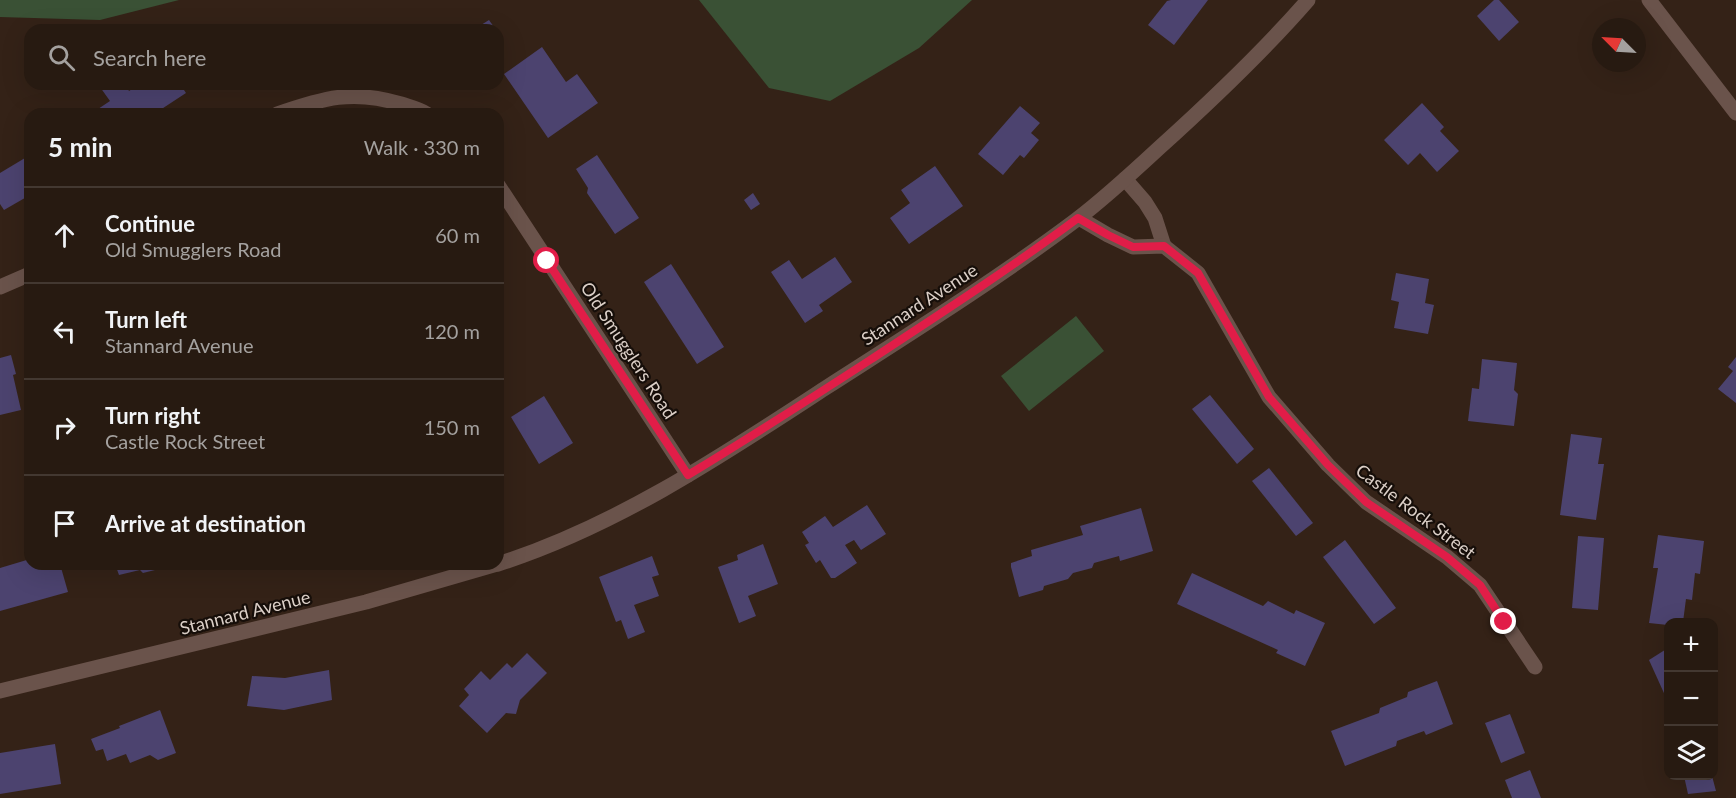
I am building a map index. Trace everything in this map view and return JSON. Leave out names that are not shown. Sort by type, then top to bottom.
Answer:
[{"type":"street","name":"Stannard Avenue","points":[[504,562],[533,553],[615,516],[688,475],[1022,260],[1125,179],[1282,30],[1308,0]]},
{"type":"street","points":[[1649,0],[1736,113]]},
{"type":"street","points":[[295,108],[344,96],[384,99],[414,108]]},
{"type":"street","points":[[1078,218],[1133,247],[1164,246],[1155,218],[1145,202],[1125,179]]},
{"type":"street","name":"Old Smugglers Road","points":[[504,194],[688,475]]},
{"type":"street","name":"Castle Rock Street","points":[[1164,246],[1198,273],[1269,397],[1328,465],[1366,502],[1447,557],[1480,585],[1535,668]]},
{"type":"street","points":[[0,287],[24,277]]},
{"type":"street","name":"Stannard Avenue","points":[[0,691],[366,602],[477,570]]},
{"type":"green space","points":[[0,0],[179,0],[100,20],[0,17]]},
{"type":"green space","points":[[699,0],[972,0],[919,48],[830,101],[769,88]]},
{"type":"green space","points":[[1076,316],[1104,351],[1029,411],[1001,376]]},
{"type":"building","points":[[1208,0],[1174,45],[1148,25],[1167,1]]},
{"type":"building","points":[[1494,0],[1499,0],[1519,22],[1499,41],[1477,16]]},
{"type":"building","points":[[542,47],[566,82],[577,74],[598,103],[548,138],[504,74]]},
{"type":"building","points":[[102,90],[184,90],[186,93],[163,108],[100,108],[110,101]]},
{"type":"building","points":[[1422,103],[1444,127],[1440,131],[1459,151],[1437,172],[1420,153],[1408,165],[1384,140]]},
{"type":"building","points":[[1020,106],[1040,123],[1031,133],[1039,140],[1024,158],[1020,155],[1003,175],[978,154]]},
{"type":"building","points":[[597,155],[639,218],[615,234],[587,193],[588,188],[576,169]]},
{"type":"building","points":[[24,159],[24,198],[4,210],[0,204],[0,173]]},
{"type":"building","points":[[935,166],[963,206],[909,244],[890,218],[910,203],[901,190]]},
{"type":"building","points":[[753,193],[760,204],[751,210],[744,200]]},
{"type":"building","points":[[835,257],[852,282],[819,305],[823,311],[805,323],[771,272],[789,260],[802,279]]},
{"type":"building","points":[[671,264],[724,347],[697,364],[644,282]]},
{"type":"building","points":[[1396,273],[1429,279],[1425,303],[1434,305],[1428,334],[1394,328],[1399,302],[1391,300]]},
{"type":"building","points":[[11,355],[21,410],[0,415],[0,358]]},
{"type":"building","points":[[1736,357],[1736,403],[1718,389],[1733,371],[1728,367]]},
{"type":"building","points":[[1482,359],[1517,363],[1514,390],[1518,394],[1514,426],[1468,421],[1472,388],[1479,389]]},
{"type":"building","points":[[1210,395],[1254,449],[1237,464],[1192,409]]},
{"type":"building","points":[[544,396],[573,443],[539,464],[511,417]]},
{"type":"building","points":[[1571,434],[1602,438],[1598,464],[1604,464],[1596,520],[1560,515]]},
{"type":"building","points":[[1269,468],[1313,523],[1296,536],[1252,481]]},
{"type":"building","points":[[867,505],[886,534],[861,550],[854,540],[845,545],[857,563],[835,578],[831,578],[820,560],[816,563],[805,545],[809,543],[802,532],[825,516],[833,527]]},
{"type":"building","points":[[1141,508],[1153,551],[1120,561],[1119,556],[1094,563],[1092,568],[1073,573],[1068,579],[1019,597],[1011,563],[1032,556],[1031,550],[1083,535],[1080,526]]},
{"type":"building","points":[[1658,535],[1704,541],[1700,574],[1695,573],[1692,600],[1686,599],[1684,618],[1664,618],[1664,625],[1649,623],[1658,568],[1653,568]]},
{"type":"building","points":[[1578,536],[1604,538],[1598,610],[1572,608]]},
{"type":"building","points":[[1345,540],[1396,608],[1374,624],[1323,557]]},
{"type":"building","points":[[763,544],[778,584],[748,596],[756,616],[739,623],[718,567],[738,560],[737,555]]},
{"type":"building","points":[[652,556],[659,575],[652,577],[659,596],[634,605],[645,632],[628,639],[621,620],[616,622],[599,577]]},
{"type":"building","points":[[24,561],[24,570],[62,570],[68,592],[0,611],[0,568]]},
{"type":"building","points":[[117,570],[140,570],[119,575]]},
{"type":"building","points":[[1192,573],[1263,606],[1268,601],[1294,614],[1296,610],[1325,623],[1305,666],[1276,653],[1278,650],[1177,604]]},
{"type":"building","points":[[1664,651],[1664,693],[1649,660]]},
{"type":"building","points":[[527,653],[547,673],[520,700],[516,714],[506,713],[487,733],[459,706],[469,695],[464,689],[481,671],[490,680],[507,663],[512,668]]},
{"type":"building","points":[[329,670],[332,700],[284,710],[247,706],[252,676],[285,678]]},
{"type":"building","points":[[1437,681],[1453,724],[1426,735],[1424,731],[1397,741],[1396,746],[1345,766],[1331,731],[1379,713],[1380,708],[1407,697],[1408,692]]},
{"type":"building","points":[[160,710],[176,753],[158,760],[150,755],[130,763],[126,754],[107,761],[103,749],[96,751],[91,739]]},
{"type":"building","points":[[1510,714],[1525,753],[1501,763],[1485,723]]},
{"type":"building","points":[[55,744],[61,784],[0,794],[0,753]]},
{"type":"building","points":[[1530,770],[1541,798],[1512,798],[1505,780]]},
{"type":"building","points":[[1685,780],[1713,780],[1716,791],[1688,794]]},
{"type":"route","points":[[547,261],[688,475],[1022,260],[1078,218],[1133,247],[1164,246],[1198,273],[1269,397],[1328,465],[1366,502],[1447,557],[1480,585],[1504,622]]}]
